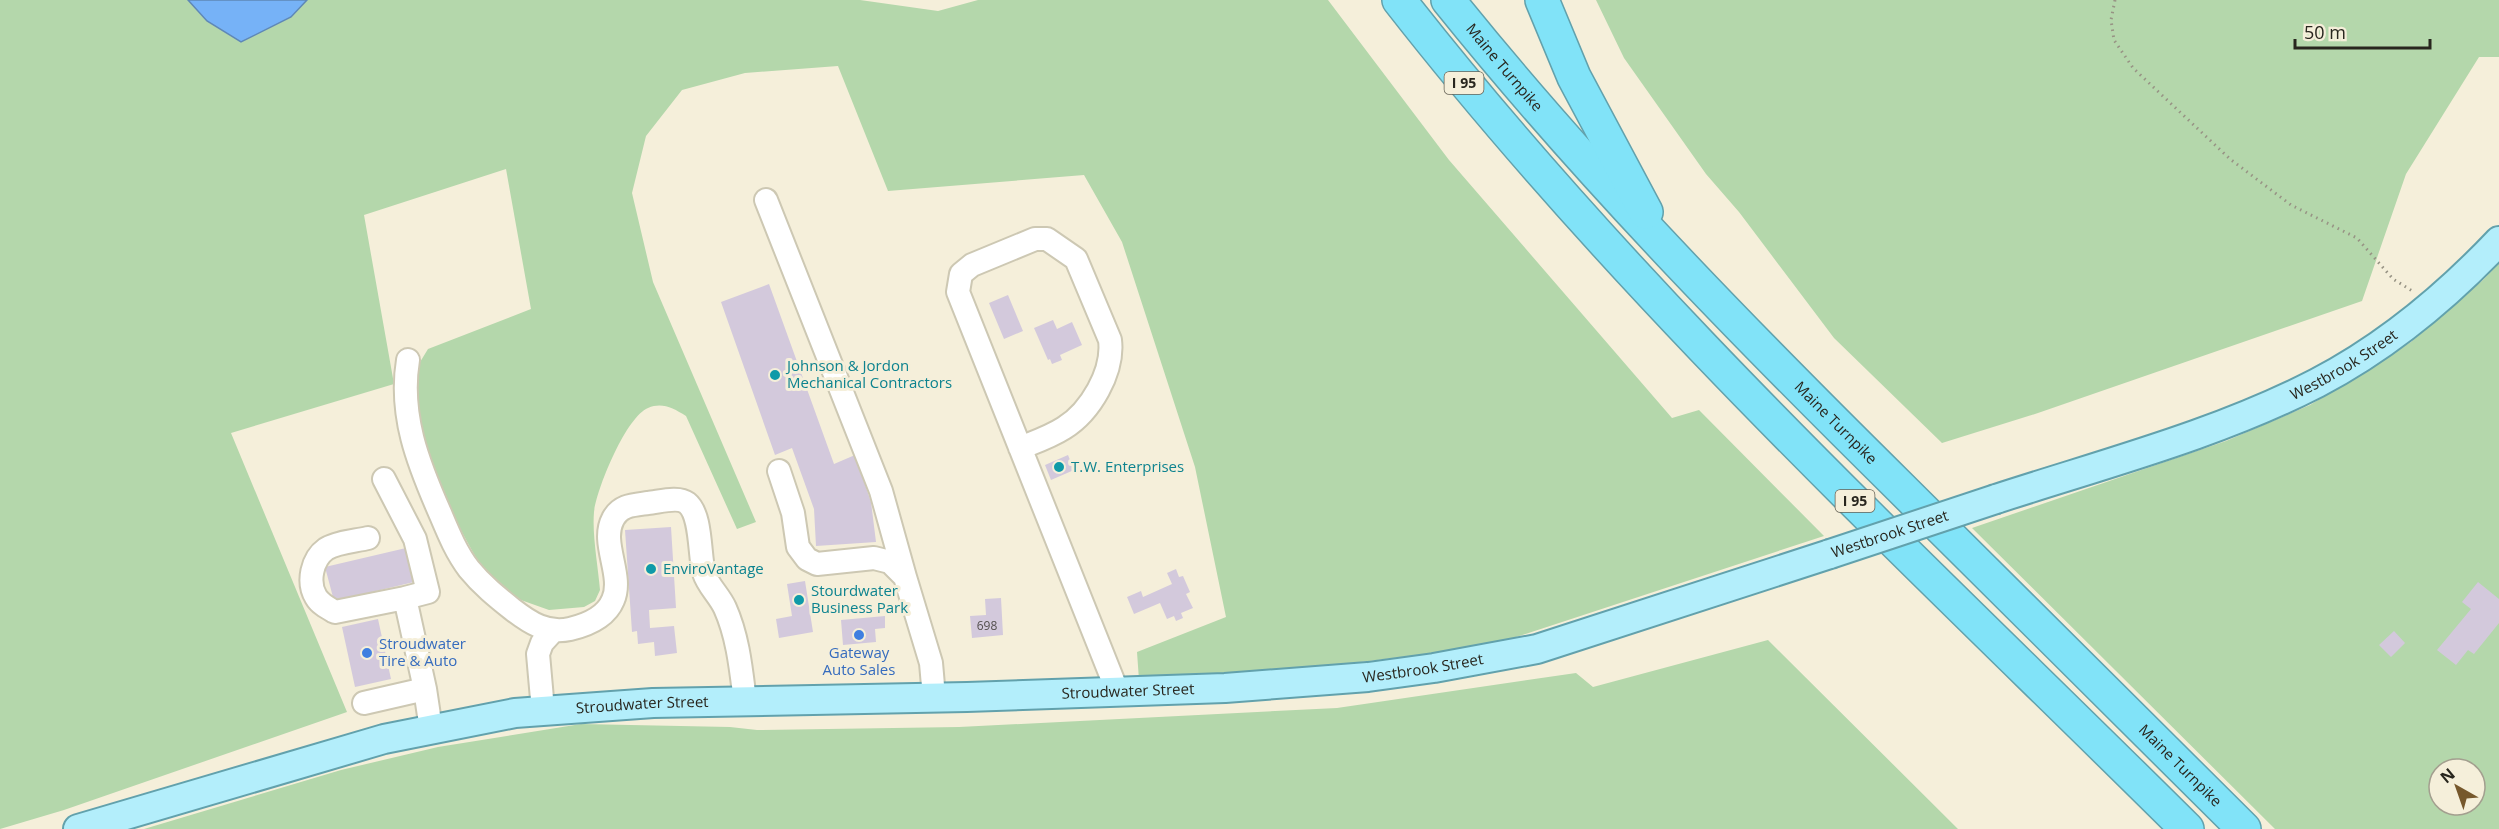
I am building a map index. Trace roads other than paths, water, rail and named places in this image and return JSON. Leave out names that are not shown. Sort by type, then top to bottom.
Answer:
[{"type":"highway","name":"I 95","points":[[1399,0],[1461,79],[1557,189],[1752,399],[2187,829]]},
{"type":"highway","name":"Maine Turnpike","points":[[1448,0],[1617,198],[1666,251],[1767,356],[2244,829]]},
{"type":"highway","points":[[1542,0],[1574,77],[1666,251]]},
{"type":"main road","name":"Westbrook Street","points":[[1225,688],[1368,677],[1537,649],[2206,431],[2318,382],[2363,354],[2433,303],[2499,241]]},
{"type":"main road","name":"Stroudwater Street","points":[[78,829],[320,756],[465,721],[543,710],[606,705],[1118,693],[1225,688]]},
{"type":"lane","points":[[766,200],[881,491],[931,663],[934,697]]},
{"type":"lane","points":[[1020,448],[1066,427],[1090,402],[1102,381],[1112,349],[1076,259],[1047,239],[1035,239],[972,265],[961,274],[958,292],[1020,448],[1118,693]]},
{"type":"lane","points":[[408,360],[404,384],[406,416],[419,464],[454,546],[468,568],[489,591],[540,628],[553,631],[570,629],[592,621],[605,613],[616,591],[609,533],[611,521],[626,506],[675,500],[686,502],[693,510],[696,519],[704,573],[709,585],[725,607],[734,634],[745,701]]},
{"type":"lane","points":[[779,471],[793,513],[798,547],[807,559],[817,564],[874,558],[890,562],[905,577]]},
{"type":"lane","points":[[368,538],[327,548],[317,559],[312,572],[312,586],[316,598],[335,612],[428,592],[415,539],[384,478]]},
{"type":"lane","points":[[405,597],[425,689],[430,729]]},
{"type":"lane","points":[[543,710],[538,654],[542,643],[553,631]]},
{"type":"lane","points":[[364,703],[425,689]]},
{"type":"water","points":[[188,0],[307,0],[291,17],[241,42],[207,21]]},
{"type":"place","name":"Johnson & Jordon Mechanical Contractors","points":[[775,375]]},
{"type":"place","name":"T.W. Enterprises","points":[[1059,467]]},
{"type":"place","name":"EnviroVantage","points":[[651,569]]},
{"type":"place","name":"Stourdwater Business Park","points":[[799,600]]},
{"type":"place","name":"Gateway Auto Sales","points":[[859,635]]},
{"type":"place","name":"Stroudwater Tire & Auto","points":[[367,653]]}]
